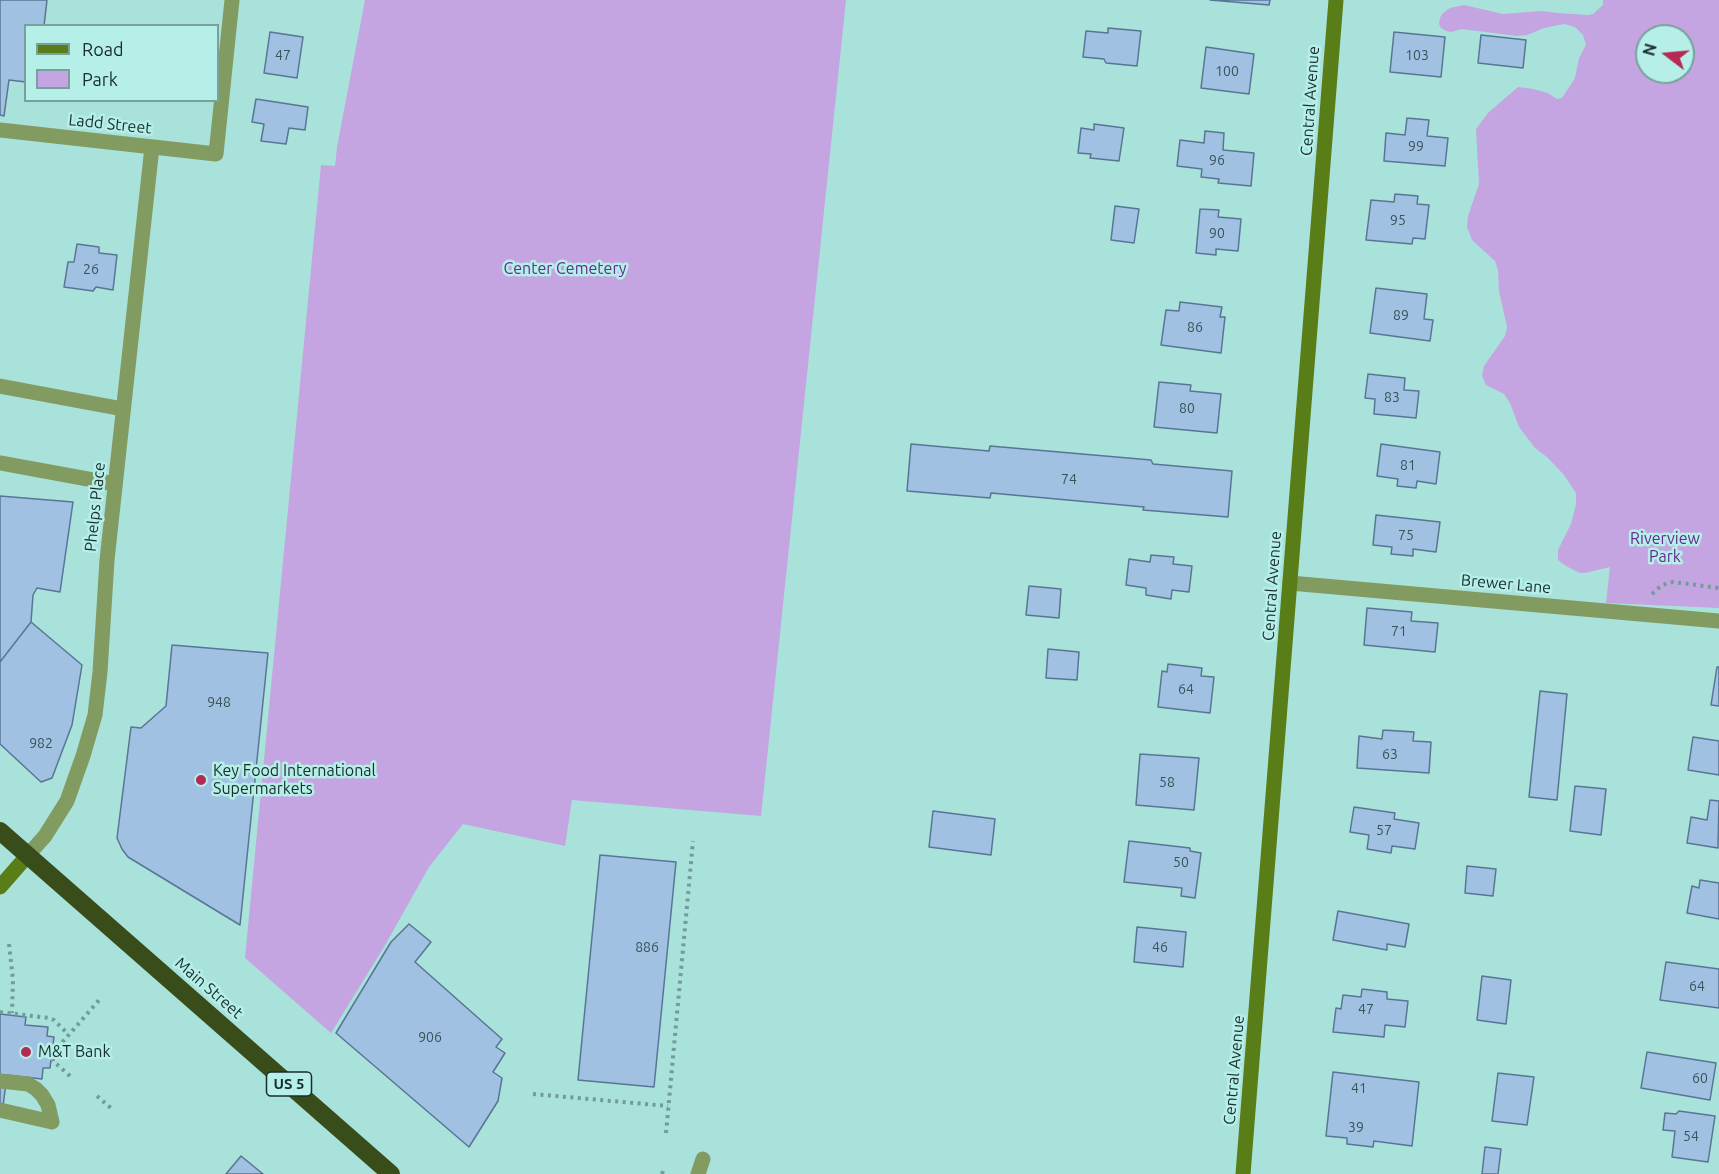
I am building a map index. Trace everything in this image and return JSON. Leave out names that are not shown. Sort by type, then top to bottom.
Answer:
[{"type":"highway","name":"Main Street","points":[[0,831],[391,1174]]},
{"type":"street","name":"Ladd Street","points":[[0,130],[216,154],[232,0]]},
{"type":"street","name":"Central Avenue","points":[[1244,1174],[1336,0]]},
{"type":"street","name":"Phelps Place","points":[[28,855],[45,836],[67,801],[92,728],[97,701],[107,560],[152,147]]},
{"type":"street","points":[[0,386],[123,409]]},
{"type":"street","points":[[0,464],[115,484]]},
{"type":"street","name":"Brewer Lane","points":[[1290,583],[1719,621]]},
{"type":"street","points":[[0,887],[28,855]]},
{"type":"street","points":[[0,1081],[28,1084],[36,1089],[48,1105],[52,1122],[0,1110]]},
{"type":"street","points":[[698,1174],[703,1159]]},
{"type":"path","points":[[1636,614],[1655,591],[1666,584],[1678,583],[1719,588]]},
{"type":"path","points":[[666,1132],[693,841]]},
{"type":"path","points":[[9,944],[13,980],[12,1013]]},
{"type":"path","points":[[70,1076],[53,1061],[55,1050],[100,999]]},
{"type":"path","points":[[0,1012],[49,1018],[68,1034]]},
{"type":"path","points":[[533,1094],[668,1106]]},
{"type":"path","points":[[98,1096],[112,1109]]},
{"type":"green space","name":"Center Cemetery","points":[[365,0],[846,0],[761,816],[572,800],[565,846],[463,824],[429,867],[384,947],[331,1033],[245,958],[321,165],[335,166]]},
{"type":"green space","name":"Riverview Park","points":[[1603,0],[1719,0],[1719,608],[1606,603],[1610,567],[1580,573],[1558,560],[1558,550],[1571,524],[1576,493],[1564,475],[1535,448],[1519,427],[1504,394],[1486,385],[1482,376],[1484,366],[1505,336],[1507,327],[1495,261],[1472,240],[1467,227],[1468,216],[1479,184],[1476,129],[1488,113],[1518,87],[1548,93],[1557,99],[1562,98],[1575,78],[1579,58],[1586,45],[1583,35],[1575,27],[1564,24],[1517,36],[1462,29],[1446,31],[1439,24],[1440,18],[1450,8],[1464,5],[1503,14],[1542,11],[1593,14],[1603,5]]},
{"type":"building","points":[[0,0],[47,0],[44,24],[24,24],[24,82],[9,80],[4,116],[0,115]]},
{"type":"building","points":[[1210,0],[1270,0],[1269,5]]},
{"type":"building","points":[[1108,28],[1141,31],[1137,66],[1106,63],[1104,59],[1083,57],[1086,31],[1108,33]]},
{"type":"building","points":[[270,32],[303,37],[297,78],[264,73]]},
{"type":"building","points":[[1394,32],[1445,37],[1441,77],[1390,72]]},
{"type":"building","points":[[1481,35],[1526,40],[1523,68],[1478,63]]},
{"type":"building","points":[[1206,47],[1254,54],[1249,94],[1201,88]]},
{"type":"building","points":[[256,99],[308,107],[305,130],[289,128],[286,144],[261,141],[264,124],[252,122]]},
{"type":"building","points":[[1407,118],[1429,120],[1427,136],[1448,138],[1445,166],[1384,161],[1386,133],[1405,135]]},
{"type":"building","points":[[1094,124],[1124,128],[1119,161],[1090,158],[1091,154],[1078,153],[1081,128],[1094,130]]},
{"type":"building","points":[[1205,131],[1224,133],[1223,150],[1254,153],[1251,186],[1218,183],[1219,179],[1201,177],[1202,169],[1177,166],[1180,140],[1204,143]]},
{"type":"building","points":[[1395,194],[1418,196],[1417,204],[1429,205],[1425,239],[1413,238],[1412,244],[1366,240],[1371,200],[1394,202]]},
{"type":"building","points":[[1115,206],[1139,209],[1134,243],[1111,240]]},
{"type":"building","points":[[1200,209],[1219,210],[1218,217],[1241,219],[1238,251],[1216,249],[1216,255],[1196,253]]},
{"type":"building","points":[[77,244],[99,247],[99,253],[117,255],[113,290],[96,287],[93,291],[64,287],[68,262],[74,262]]},
{"type":"building","points":[[1376,288],[1427,294],[1424,319],[1433,320],[1430,341],[1370,333]]},
{"type":"building","points":[[1180,302],[1222,307],[1220,317],[1225,317],[1221,353],[1161,345],[1166,310],[1179,311]]},
{"type":"building","points":[[1368,374],[1405,378],[1404,390],[1419,391],[1416,418],[1374,414],[1375,399],[1365,398]]},
{"type":"building","points":[[1159,382],[1191,385],[1190,391],[1221,394],[1217,433],[1154,427]]},
{"type":"building","points":[[911,444],[989,451],[990,446],[1151,460],[1153,464],[1232,471],[1228,517],[991,493],[990,498],[907,491]]},
{"type":"building","points":[[1381,444],[1440,452],[1436,484],[1417,481],[1416,488],[1397,486],[1398,479],[1377,476]]},
{"type":"building","points":[[0,496],[73,502],[60,592],[37,588],[33,595],[31,622],[0,662]]},
{"type":"building","points":[[1376,515],[1440,522],[1436,552],[1413,549],[1413,556],[1391,554],[1392,547],[1373,545]]},
{"type":"building","points":[[1151,555],[1174,557],[1173,564],[1192,566],[1189,592],[1172,590],[1171,599],[1146,595],[1146,588],[1126,585],[1129,559],[1150,562]]},
{"type":"building","points":[[1029,586],[1061,589],[1059,618],[1026,615]]},
{"type":"building","points":[[1367,608],[1412,612],[1411,621],[1438,623],[1435,652],[1364,645]]},
{"type":"building","points":[[31,622],[82,665],[72,725],[52,778],[41,782],[0,744],[0,662]]},
{"type":"building","points":[[172,645],[268,653],[240,925],[128,857],[117,838],[131,727],[141,728],[166,706]]},
{"type":"building","points":[[1048,649],[1079,652],[1077,680],[1046,678]]},
{"type":"building","points":[[1168,664],[1202,668],[1201,676],[1214,677],[1210,713],[1158,707],[1162,671],[1167,672]]},
{"type":"building","points":[[1717,667],[1719,667],[1719,706],[1711,705]]},
{"type":"building","points":[[1540,691],[1567,694],[1557,800],[1529,797]]},
{"type":"building","points":[[1383,730],[1414,732],[1413,741],[1431,742],[1429,773],[1357,768],[1359,736],[1382,739]]},
{"type":"building","points":[[1693,737],[1719,741],[1719,775],[1688,770]]},
{"type":"building","points":[[1140,754],[1199,758],[1194,810],[1136,805]]},
{"type":"building","points":[[1575,786],[1606,789],[1601,835],[1570,831]]},
{"type":"building","points":[[1710,800],[1719,801],[1718,848],[1687,843],[1691,817],[1707,820]]},
{"type":"building","points":[[1354,807],[1395,813],[1394,819],[1419,823],[1415,849],[1392,846],[1391,853],[1367,849],[1369,835],[1350,832]]},
{"type":"building","points":[[933,811],[995,819],[991,855],[929,847]]},
{"type":"building","points":[[1129,841],[1190,848],[1190,851],[1201,853],[1195,898],[1181,896],[1182,888],[1124,882]]},
{"type":"building","points":[[600,855],[676,862],[654,1087],[578,1080]]},
{"type":"building","points":[[1467,866],[1496,869],[1493,896],[1465,893]]},
{"type":"building","points":[[1700,880],[1719,883],[1719,919],[1687,913],[1692,886],[1699,888]]},
{"type":"building","points":[[1338,911],[1409,924],[1405,947],[1387,944],[1387,950],[1333,940]]},
{"type":"building","points":[[409,924],[431,942],[415,962],[502,1039],[496,1047],[505,1053],[493,1072],[502,1078],[498,1101],[469,1147],[336,1033],[391,942]]},
{"type":"building","points":[[1137,927],[1186,932],[1183,967],[1134,962]]},
{"type":"building","points":[[1666,962],[1719,969],[1719,1008],[1660,1000]]},
{"type":"building","points":[[1482,976],[1511,980],[1506,1024],[1477,1020]]},
{"type":"building","points":[[1362,989],[1387,992],[1387,999],[1408,1001],[1405,1027],[1385,1025],[1384,1037],[1333,1032],[1336,1008],[1341,1009],[1343,995],[1361,997]]},
{"type":"building","name":"M&T Bank","points":[[0,1014],[26,1017],[25,1025],[48,1027],[47,1036],[54,1037],[50,1068],[43,1068],[42,1079],[7,1075],[3,1106],[0,1105]]},
{"type":"building","points":[[1647,1052],[1716,1063],[1710,1100],[1641,1088]]},
{"type":"building","points":[[1333,1072],[1419,1082],[1412,1146],[1374,1141],[1373,1147],[1347,1144],[1347,1138],[1326,1136]]},
{"type":"building","points":[[1498,1073],[1534,1077],[1527,1125],[1492,1121]]},
{"type":"building","points":[[1679,1111],[1715,1116],[1708,1162],[1672,1157],[1675,1131],[1663,1130],[1665,1113],[1676,1114]]},
{"type":"building","points":[[1485,1147],[1501,1149],[1498,1174],[1482,1174]]},
{"type":"building","points":[[241,1156],[263,1174],[226,1174]]},
{"type":"place","name":"Key Food International Supermarkets","points":[[201,780]]},
{"type":"place","name":"M&T Bank","points":[[26,1052]]}]
